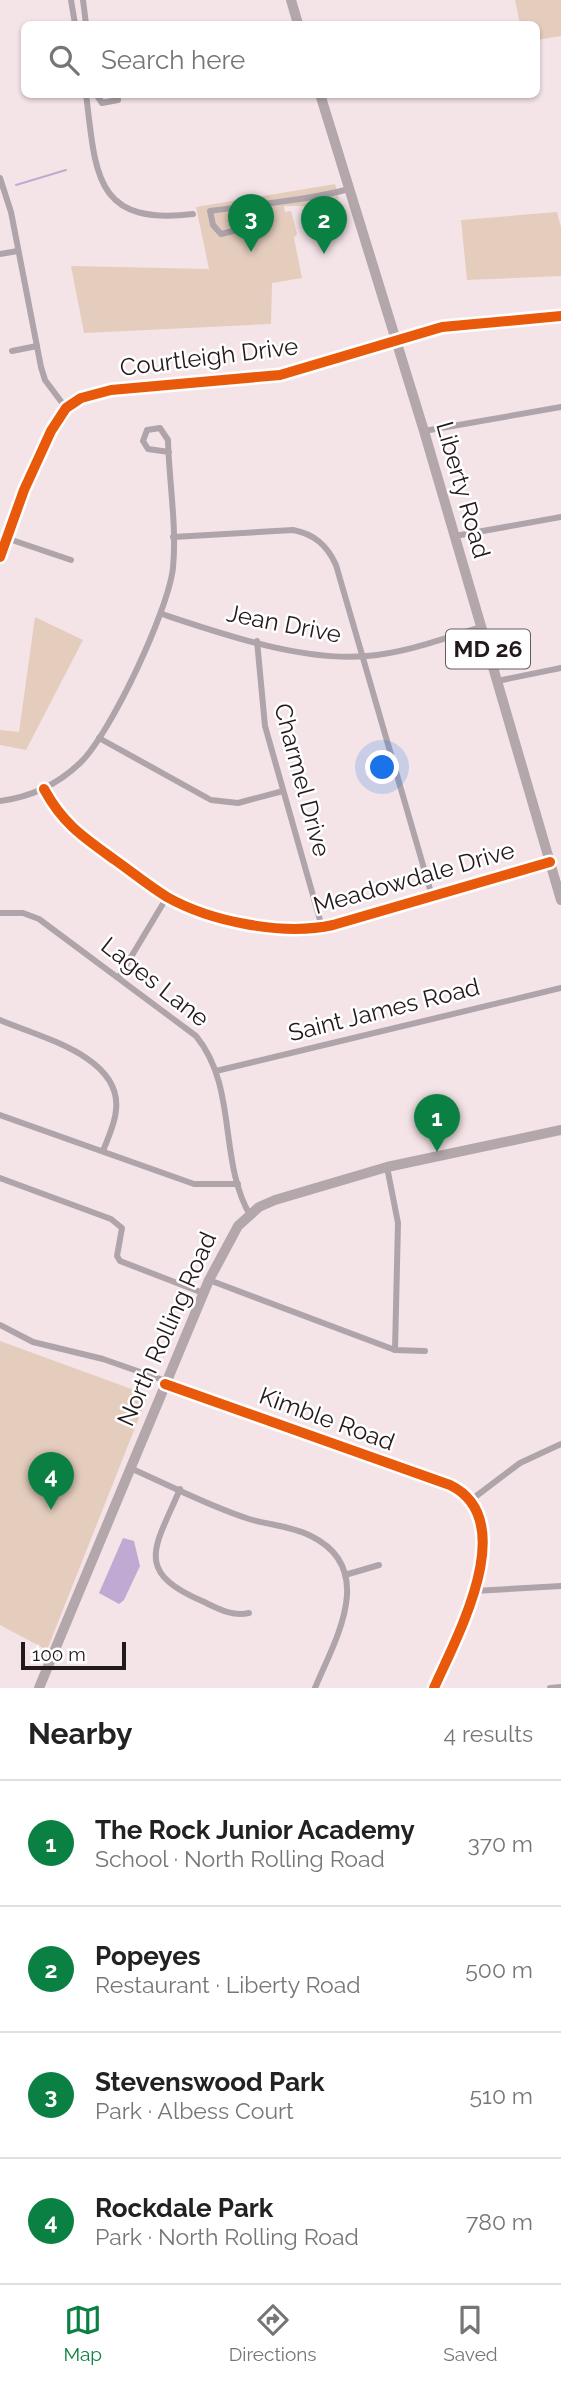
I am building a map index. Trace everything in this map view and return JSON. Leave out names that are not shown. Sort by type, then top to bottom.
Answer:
[{"type":"main road","points":[[291,0],[297,21]]},
{"type":"main road","name":"Liberty Road","points":[[321,98],[424,431],[561,900]]},
{"type":"main road","name":"North Rolling Road","points":[[39,1688],[203,1293],[227,1240],[250,1214],[297,1191],[387,1167],[561,1130]]},
{"type":"street","points":[[71,0],[74,21]]},
{"type":"street","points":[[83,0],[86,21]]},
{"type":"street","points":[[86,98],[94,160],[108,193],[124,207],[145,216],[156,218],[193,214]]},
{"type":"street","points":[[99,98],[102,103],[118,98]]},
{"type":"street","points":[[0,178],[10,204],[45,380],[66,408],[24,490],[0,556]]},
{"type":"street","points":[[256,204],[257,222],[226,234],[221,234],[213,225],[210,211],[349,188]]},
{"type":"street","points":[[0,254],[18,251]]},
{"type":"street","name":"Courtleigh Drive","points":[[66,408],[94,393],[280,375],[442,327],[561,316]]},
{"type":"street","points":[[12,351],[37,346]]},
{"type":"street","points":[[424,431],[561,407]]},
{"type":"street","points":[[0,801],[24,797],[44,789],[82,761],[99,738],[162,614],[173,566],[169,453],[166,432],[157,427],[147,430],[143,441],[148,449],[169,453]]},
{"type":"street","points":[[455,536],[561,517]]},
{"type":"street","points":[[173,537],[293,530],[312,536],[326,548],[336,565],[432,896]]},
{"type":"street","points":[[6,538],[71,560]]},
{"type":"street","name":"Jean Drive","points":[[162,614],[257,641],[318,654],[363,656],[397,651],[482,627]]},
{"type":"street","name":"Charmel Drive","points":[[257,641],[262,712],[322,927]]},
{"type":"street","points":[[497,681],[561,668]]},
{"type":"street","points":[[99,738],[211,800],[238,803],[283,790]]},
{"type":"street","name":"Meadowdale Drive","points":[[44,789],[56,811],[74,830],[167,897],[202,912],[278,929],[322,927],[550,862]]},
{"type":"street","points":[[119,976],[167,897]]},
{"type":"street","name":"Lages Lane","points":[[0,913],[23,913],[39,919],[196,1036],[216,1071],[238,1184],[250,1214]]},
{"type":"street","name":"Saint James Road","points":[[216,1071],[561,988]]},
{"type":"street","points":[[0,1020],[89,1059],[106,1072],[114,1088],[117,1108],[103,1152]]},
{"type":"street","points":[[0,1115],[194,1184],[238,1184]]},
{"type":"street","points":[[387,1167],[398,1223],[395,1350]]},
{"type":"street","points":[[0,1178],[118,1223],[123,1234],[117,1256],[120,1261],[203,1293]]},
{"type":"street","points":[[209,1280],[395,1350],[425,1351]]},
{"type":"street","name":"Kimble Road","points":[[0,1325],[33,1342],[103,1359],[450,1485],[471,1500]]},
{"type":"street","points":[[434,1688],[475,1591],[482,1537],[478,1515],[471,1500],[520,1463],[561,1444]]},
{"type":"street","points":[[130,1468],[243,1517],[309,1534],[333,1554],[345,1575],[348,1599],[346,1611],[315,1688]]},
{"type":"street","points":[[180,1489],[156,1549],[160,1574],[180,1592],[224,1611],[249,1613]]},
{"type":"street","points":[[345,1575],[379,1565]]},
{"type":"street","points":[[475,1591],[561,1586]]},
{"type":"street","points":[[550,1688],[561,1687]]},
{"type":"shaded area","points":[[515,0],[561,0],[561,36],[540,40],[540,21],[519,21]]},
{"type":"shaded area","points":[[335,184],[339,199],[307,206],[284,206],[285,212],[291,211],[297,234],[294,238],[302,278],[272,283],[271,324],[84,333],[71,266],[209,269],[196,207]]},
{"type":"shaded area","points":[[557,212],[561,227],[561,276],[467,280],[461,220]]},
{"type":"shaded area","points":[[35,617],[83,640],[26,750],[0,745],[0,730],[19,732]]},
{"type":"shaded area","points":[[0,1341],[148,1395],[47,1650],[0,1625]]},
{"type":"shaded area","points":[[123,1538],[134,1541],[140,1566],[124,1600],[119,1604],[99,1593]]},
{"type":"waterway","points":[[16,185],[66,170]]},
{"type":"cycle path","points":[[0,557],[24,490],[51,431],[66,408],[81,398],[111,390],[280,375],[442,327],[561,316]]},
{"type":"cycle path","points":[[44,789],[59,812],[75,829],[160,893],[185,906],[248,925],[293,929],[333,925],[550,862]]},
{"type":"cycle path","points":[[165,1384],[450,1485],[471,1502],[481,1524],[482,1551],[477,1581],[468,1611],[434,1688]]},
{"type":"place","name":"Stevenswood Park","points":[[251,252]]},
{"type":"place","name":"Popeyes","points":[[324,254]]},
{"type":"place","name":"The Rock Junior Academy","points":[[437,1152]]},
{"type":"place","name":"Rockdale Park","points":[[51,1510]]}]
